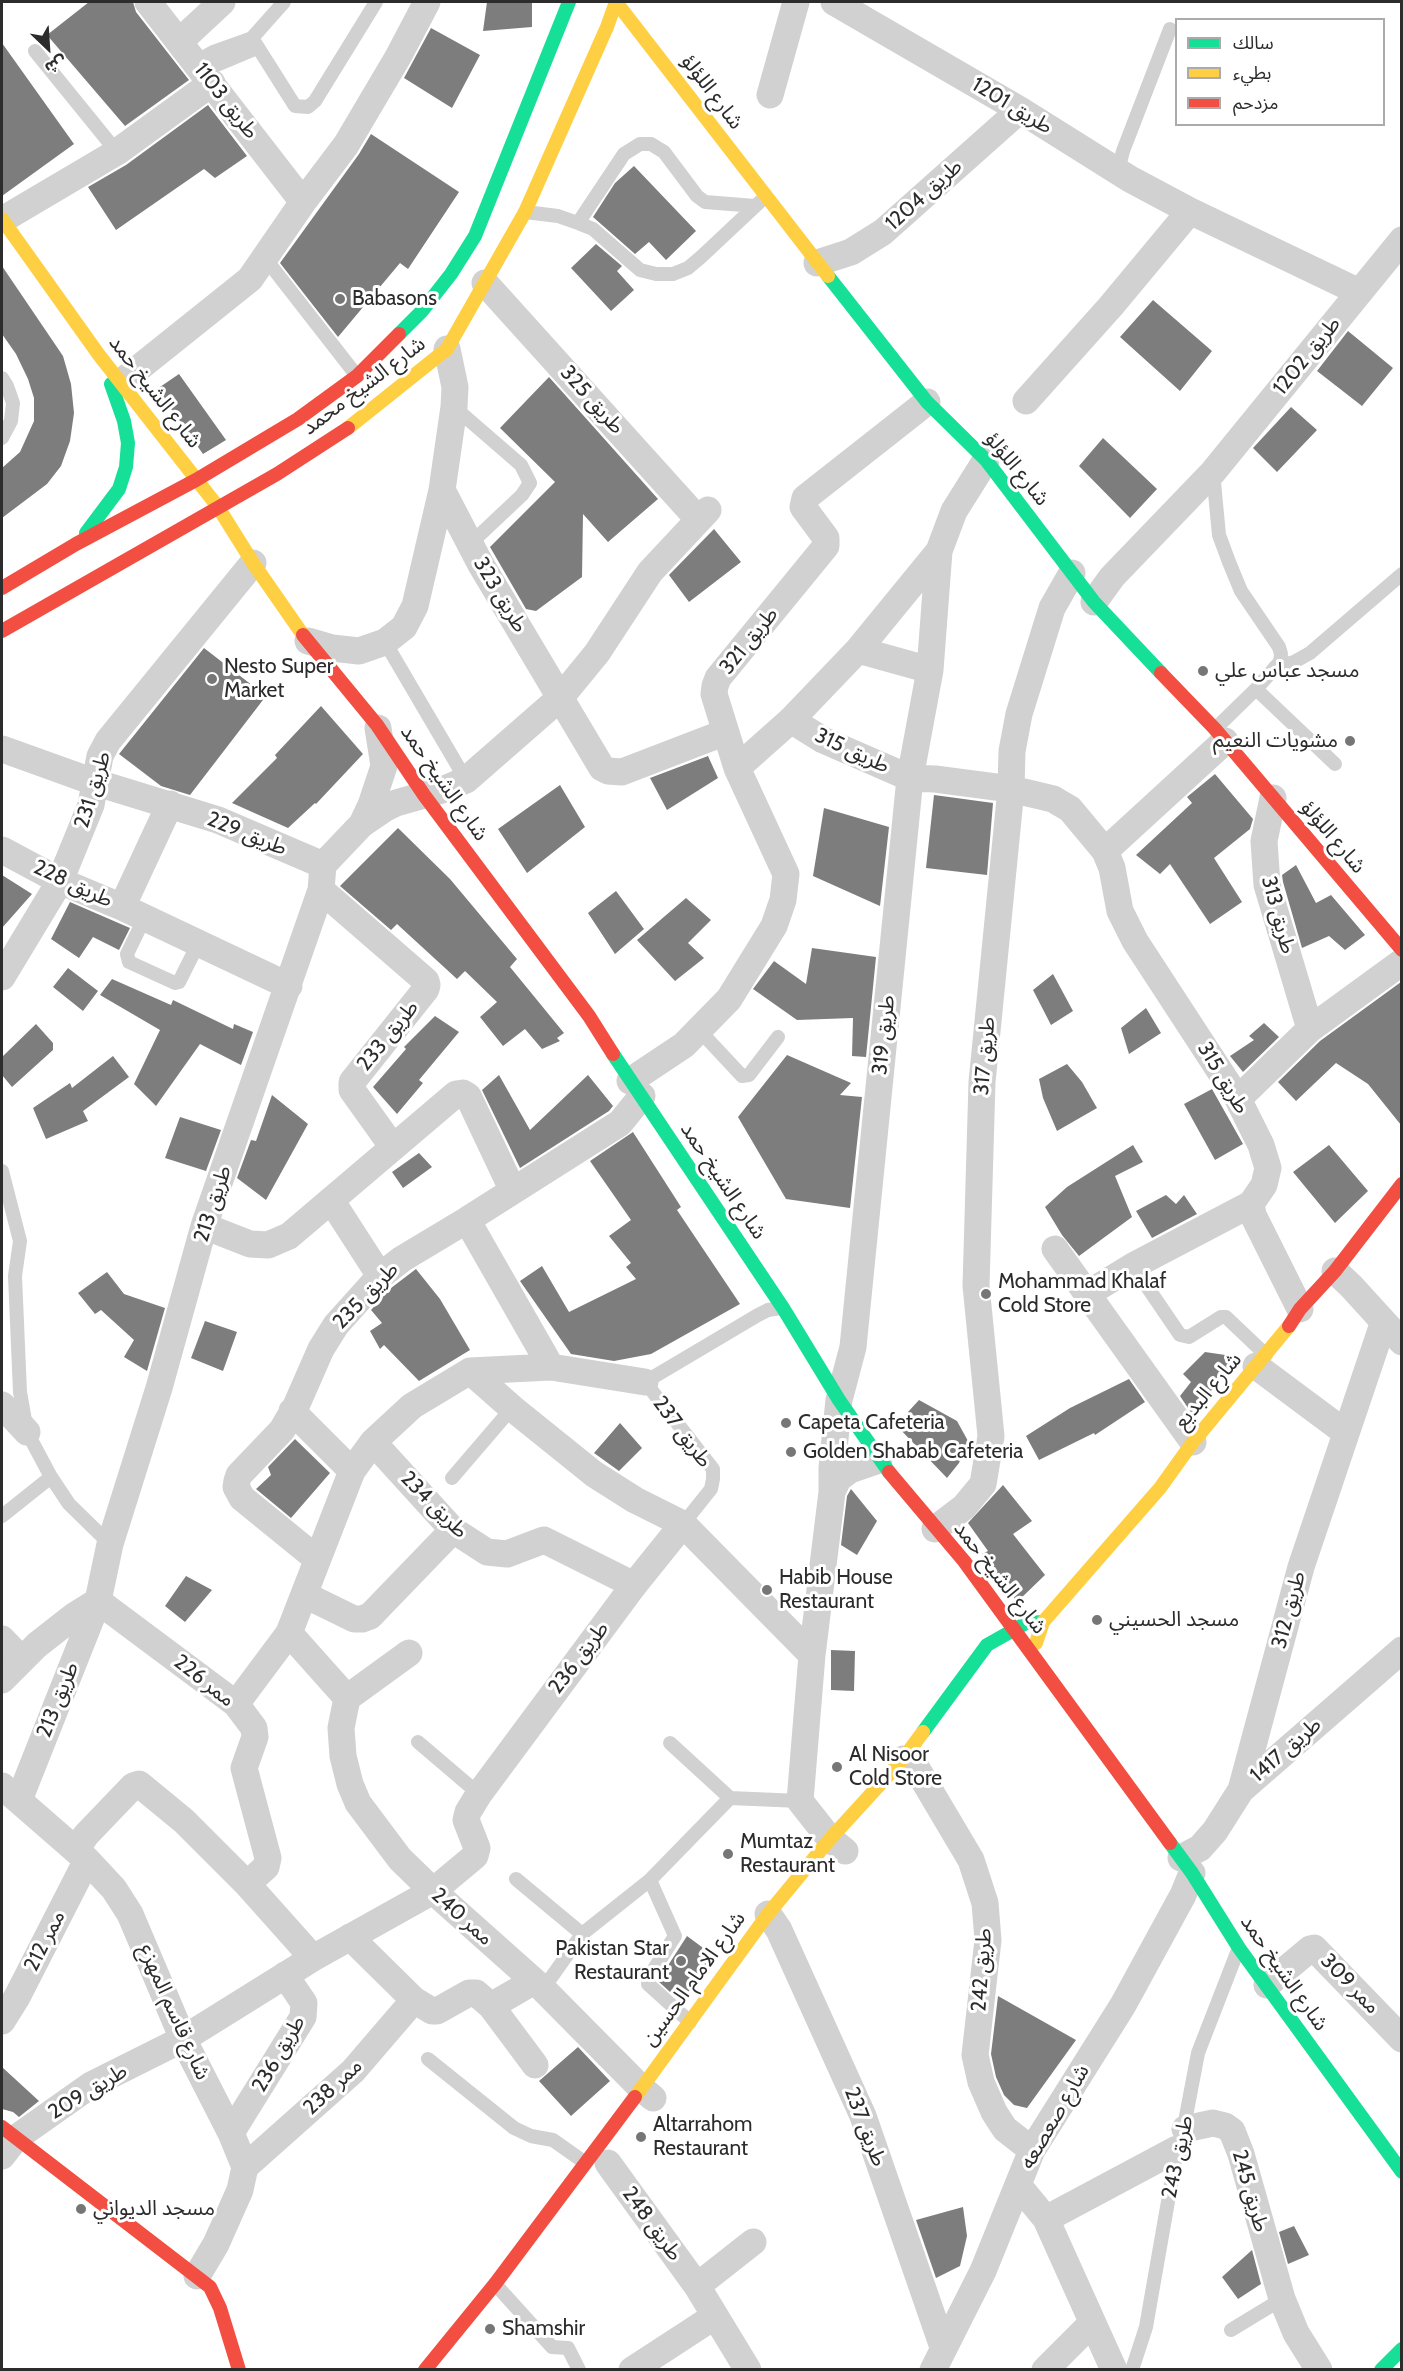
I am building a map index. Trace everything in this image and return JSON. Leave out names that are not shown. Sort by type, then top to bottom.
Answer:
[{"type":"street","name":"طريق 1103","points":[[148,2],[303,202]]},
{"type":"street","points":[[2,220],[117,152],[197,64],[222,2]]},
{"type":"street","points":[[120,383],[250,279],[346,145],[398,57],[427,2]]},
{"type":"street","name":"شارع الشيخ محمد","points":[[2,588],[76,544],[196,480],[298,419],[357,376],[422,311],[451,274],[475,236],[569,2]]},
{"type":"street","name":"شارع الشيخ محمد","points":[[2,631],[277,474],[355,424],[447,349],[525,212],[602,24],[616,2]]},
{"type":"street","name":"شارع اللؤلؤ","points":[[616,2],[760,201],[817,263],[927,402],[986,460],[1094,602],[1220,735],[1401,950]]},
{"type":"street","points":[[770,95],[796,2]]},
{"type":"street","name":"طريق 1201","points":[[834,2],[1020,110],[1118,171],[1190,211],[1359,292]]},
{"type":"street","name":"طريق 1204","points":[[817,263],[851,252],[883,232],[1020,110]]},
{"type":"street","points":[[1026,401],[1112,306],[1190,211]]},
{"type":"street","name":"شارع الشيخ حمد","points":[[2,220],[120,383],[218,507],[253,563],[308,641],[377,725],[424,795],[589,1016],[783,1308],[879,1460],[964,1561],[1013,1629],[1024,1653],[1186,1865],[1239,1948],[1401,2172]]},
{"type":"street","name":"طريق 1202","points":[[1094,602],[1112,577],[1213,472],[1401,240]]},
{"type":"street","name":"طريق 325","points":[[485,283],[703,514],[650,572],[597,653],[561,697]]},
{"type":"street","points":[[308,641],[332,648],[359,651],[385,642],[404,627],[415,606],[442,490],[454,406],[453,377],[447,349]]},
{"type":"street","points":[[76,544],[102,514],[119,489],[126,468],[128,444],[124,421],[99,355]]},
{"type":"street","name":"طريق 321","points":[[636,1089],[729,999],[774,926],[783,900],[786,874],[737,768],[714,694],[718,678],[826,546],[826,538],[803,507],[804,498],[927,402]]},
{"type":"street","name":"طريق 319","points":[[839,1400],[853,1347],[910,778],[930,670],[939,551],[954,511],[986,460]]},
{"type":"street","name":"طريق 323","points":[[442,490],[470,544],[602,768],[622,772],[726,732]]},
{"type":"street","name":"طريق 319","points":[[737,768],[791,720],[858,650],[939,551]]},
{"type":"street","name":"طريق 231","points":[[2,977],[60,881],[91,805],[100,756],[108,741],[253,563]]},
{"type":"street","name":"طريق 317","points":[[935,1528],[964,1507],[983,1484],[991,1436],[976,1286],[982,1093],[1011,789],[1012,751],[1019,714],[1052,608],[1072,573]]},
{"type":"street","points":[[858,650],[930,670]]},
{"type":"street","points":[[424,795],[466,780],[561,697]]},
{"type":"street","name":"طريق 315","points":[[791,720],[823,740],[910,778],[1011,789],[1062,802],[1070,809],[1105,851],[1112,868],[1120,911],[1135,941],[1238,1099],[1261,1145],[1268,1168],[1264,1185],[1251,1204]]},
{"type":"street","name":"طريق 213","points":[[10,1793],[98,1601],[110,1544],[159,1388],[204,1226],[289,986],[322,878],[362,824],[384,766],[377,725]]},
{"type":"street","points":[[1105,851],[1220,735]]},
{"type":"street","name":"طريق 229","points":[[2,749],[94,782],[218,820],[322,878]]},
{"type":"street","name":"طريق 213","points":[[362,824],[396,803],[424,795]]},
{"type":"street","name":"طريق 313","points":[[1273,798],[1264,841],[1267,885],[1310,1029]]},
{"type":"street","points":[[133,912],[170,804]]},
{"type":"street","name":"طريق 228","points":[[2,849],[60,881],[133,912],[289,986]]},
{"type":"street","name":"طريق 233","points":[[322,878],[428,985],[352,1082],[352,1090],[392,1146]]},
{"type":"street","points":[[1238,1099],[1310,1029],[1401,962]]},
{"type":"street","name":"طريق 235","points":[[317,1559],[242,1498],[236,1487],[239,1475],[282,1430],[328,1337],[380,1276],[402,1259],[620,1123],[636,1089]]},
{"type":"street","points":[[204,1226],[250,1244],[268,1245],[289,1236],[392,1146],[422,1124],[456,1094],[463,1093],[468,1096],[513,1191]]},
{"type":"street","name":"شارع البديع","points":[[1024,1653],[1043,1622],[1160,1488],[1193,1442],[1261,1361],[1300,1309],[1335,1271],[1401,1184]]},
{"type":"street","points":[[331,1200],[380,1276]]},
{"type":"street","points":[[1087,1294],[1133,1266],[1251,1204],[1253,1215],[1300,1309]]},
{"type":"street","points":[[467,1220],[551,1367]]},
{"type":"street","points":[[1055,1249],[1193,1442]]},
{"type":"street","points":[[1335,1271],[1392,1333]]},
{"type":"street","name":"طريق 312","points":[[1241,1790],[1300,1568],[1346,1433],[1392,1333]]},
{"type":"street","points":[[1261,1361],[1346,1433]]},
{"type":"street","points":[[236,1704],[289,1633],[352,1471],[373,1442],[412,1406],[470,1371],[551,1367],[645,1382]]},
{"type":"street","points":[[470,1371],[594,1474],[635,1500],[683,1524],[812,1655]]},
{"type":"street","points":[[839,1400],[832,1468],[832,1492],[812,1655],[800,1801],[841,1848]]},
{"type":"street","points":[[2,1405],[27,1432]]},
{"type":"street","points":[[292,1411],[352,1471]]},
{"type":"street","name":"طريق 234","points":[[373,1442],[453,1530],[487,1552],[507,1554],[544,1540],[634,1585]]},
{"type":"street","points":[[832,1492],[838,1479],[850,1470],[879,1460]]},
{"type":"street","name":"طريق 236","points":[[183,2039],[313,1958],[433,1891],[475,1856],[477,1848],[466,1820],[479,1794],[634,1585],[683,1524]]},
{"type":"street","points":[[305,1595],[354,1619],[370,1616],[453,1530]]},
{"type":"street","name":"طريق 213","points":[[2,1680],[37,1645],[74,1616],[98,1601]]},
{"type":"street","name":"ممر 226","points":[[98,1601],[236,1704],[255,1733],[244,1768],[268,1858],[266,1867],[247,1884]]},
{"type":"street","points":[[1013,1629],[1026,1623],[1043,1622]]},
{"type":"street","name":"شارع الامام الحسين","points":[[425,2370],[495,2284],[510,2262],[602,2158],[650,2096],[690,2022],[777,1926],[841,1848],[914,1766],[987,1646],[1013,1629]]},
{"type":"street","points":[[289,1633],[347,1698],[409,1653]]},
{"type":"street","points":[[2,1639],[22,1660]]},
{"type":"street","name":"طريق 1417","points":[[1186,1865],[1215,1831],[1241,1790],[1400,1655]]},
{"type":"street","name":"ممر 240","points":[[347,1698],[341,1728],[343,1756],[350,1784],[358,1803],[400,1859],[539,1985],[650,2096]]},
{"type":"street","name":"طريق 242","points":[[914,1766],[971,1860],[985,1904],[988,1940],[975,2055],[981,2082],[994,2112],[1005,2128],[1032,2150]]},
{"type":"street","points":[[81,1855],[86,1835],[134,1785],[139,1784],[184,1821],[247,1884],[313,1958]]},
{"type":"street","name":"شارع قاسم المهزع","points":[[10,1793],[81,1855],[114,1889],[130,1914],[183,2039],[231,2133],[245,2168]]},
{"type":"street","name":"ممر 212","points":[[2,2021],[17,1997],[81,1855]]},
{"type":"street","name":"شارع صعصعه","points":[[938,2358],[983,2271],[1032,2150],[1123,2005],[1183,1895],[1186,1865]]},
{"type":"street","name":"طريق 237","points":[[777,1926],[863,2116],[938,2358]]},
{"type":"street","points":[[350,1937],[427,2010],[437,2011],[469,1993],[476,1993],[491,2006],[535,2066]]},
{"type":"street","name":"ممر 309","points":[[1267,1985],[1310,1948],[1314,1948],[1401,2039]]},
{"type":"street","name":"طريق 236","points":[[231,2133],[303,2017],[304,2003],[285,1975]]},
{"type":"street","points":[[491,2006],[539,1985]]},
{"type":"street","name":"ممر 238","points":[[245,2168],[352,2071],[414,2000]]},
{"type":"street","name":"طريق 209","points":[[6,2140],[91,2085],[183,2039]]},
{"type":"street","name":"طريق 245","points":[[1047,2219],[1181,2139],[1213,2123],[1225,2126],[1232,2131],[1241,2154],[1282,2299],[1296,2333],[1319,2370]]},
{"type":"street","points":[[6,2140],[199,2287],[210,2287],[216,2298],[238,2370]]},
{"type":"street","name":"طريق 248","points":[[602,2158],[697,2286],[748,2370]]},
{"type":"street","points":[[199,2287],[240,2190],[245,2168]]},
{"type":"street","points":[[1018,2185],[1047,2219],[1114,2370]]},
{"type":"street","points":[[697,2286],[753,2242]]},
{"type":"street","points":[[503,2301],[521,2278],[510,2262]]},
{"type":"street","points":[[632,2370],[715,2316]]},
{"type":"street","points":[[1045,2370],[1092,2324]]},
{"type":"street","points":[[1381,2370],[1401,2349]]},
{"type":"lane","points":[[197,64],[254,43],[284,2]]},
{"type":"lane","points":[[254,43],[296,106],[308,107],[315,101],[376,2]]},
{"type":"lane","points":[[1118,171],[1123,151],[1170,29]]},
{"type":"lane","points":[[35,51],[117,152]]},
{"type":"lane","points":[[578,223],[624,154],[640,144],[651,144],[664,152],[697,196],[705,202],[760,201]]},
{"type":"lane","points":[[525,212],[558,216],[593,229],[640,270],[656,274],[673,274],[688,268],[760,201]]},
{"type":"lane","points":[[265,258],[357,376]]},
{"type":"lane","points":[[2,378],[13,403],[11,421],[2,438]]},
{"type":"lane","points":[[454,406],[521,465],[530,483],[522,495],[470,544]]},
{"type":"lane","points":[[1213,472],[1219,535],[1241,591],[1279,647],[1280,662],[1220,735]]},
{"type":"lane","points":[[1275,667],[1286,665],[1310,653],[1401,574]]},
{"type":"lane","points":[[385,642],[466,780]]},
{"type":"lane","points":[[1256,689],[1335,764]]},
{"type":"lane","points":[[133,912],[127,954],[129,962],[175,983],[179,982],[198,944]]},
{"type":"lane","points":[[699,1030],[742,1076],[749,1075],[778,1037]]},
{"type":"lane","points":[[2,1171],[20,1241],[15,1276],[20,1392],[27,1432],[51,1477],[69,1504],[110,1544]]},
{"type":"lane","points":[[1133,1266],[1180,1335],[1189,1337],[1221,1317],[1226,1317],[1261,1361]]},
{"type":"lane","name":"طريق 237","points":[[683,1524],[711,1489],[714,1479],[712,1469],[645,1382],[758,1315],[768,1310],[783,1308]]},
{"type":"lane","name":"طريق 234","points":[[452,1478],[512,1408]]},
{"type":"lane","points":[[2,1516],[51,1477]]},
{"type":"lane","points":[[418,1742],[479,1794]]},
{"type":"lane","points":[[670,1743],[730,1798],[800,1801]]},
{"type":"lane","points":[[539,1985],[582,1934],[650,1880],[730,1798]]},
{"type":"lane","points":[[516,1879],[582,1934]]},
{"type":"lane","points":[[650,1880],[675,1936],[649,1977],[648,1984],[690,2022]]},
{"type":"lane","name":"طريق 243","points":[[1132,2370],[1148,2316],[1198,2053],[1239,1948]]},
{"type":"lane","points":[[428,2059],[514,2128],[531,2136],[554,2140],[602,2158]]},
{"type":"lane","points":[[495,2284],[503,2301],[552,2348],[568,2348],[579,2370]]},
{"type":"lane","points":[[1231,2330],[1282,2299]]},
{"type":"building","points":[[89,2],[133,2],[136,12],[189,80],[125,126],[47,35]]},
{"type":"building","points":[[487,2],[532,2],[532,27],[483,31]]},
{"type":"building","points":[[431,28],[480,55],[452,108],[404,78]]},
{"type":"building","points":[[2,43],[74,144],[2,196]]},
{"type":"building","points":[[208,105],[247,156],[215,178],[204,169],[116,230],[88,187],[126,165]]},
{"type":"building","points":[[371,134],[459,192],[408,269],[400,263],[338,337],[280,263]]},
{"type":"building","points":[[634,166],[696,231],[666,260],[649,242],[635,254],[593,217],[615,183]]},
{"type":"building","points":[[596,244],[622,266],[617,271],[634,290],[611,311],[571,268]]},
{"type":"building","points":[[2,266],[63,356],[71,384],[74,413],[70,441],[61,466],[47,484],[2,518],[2,468],[20,452],[34,421],[34,398],[16,354],[2,334]]},
{"type":"building","points":[[1153,300],[1212,351],[1180,391],[1120,337]]},
{"type":"building","points":[[1348,331],[1393,368],[1362,406],[1317,371]]},
{"type":"building","points":[[179,374],[226,440],[203,454],[157,389]]},
{"type":"building","points":[[549,377],[658,499],[608,542],[583,514],[582,577],[536,611],[526,609],[490,547],[555,482],[500,428]]},
{"type":"building","points":[[1291,407],[1317,430],[1277,472],[1253,448]]},
{"type":"building","points":[[1103,438],[1157,489],[1130,518],[1079,466]]},
{"type":"building","points":[[714,529],[741,562],[689,602],[669,575]]},
{"type":"building","points":[[204,648],[266,696],[190,795],[161,786],[119,754]]},
{"type":"building","points":[[321,706],[363,754],[316,804],[288,828],[232,803],[277,758],[275,755]]},
{"type":"building","points":[[708,756],[718,778],[667,810],[650,778]]},
{"type":"building","points":[[1215,774],[1253,819],[1250,829],[1214,858],[1242,902],[1210,924],[1170,864],[1160,874],[1136,855],[1192,803],[1187,797]]},
{"type":"building","points":[[560,785],[585,827],[527,873],[498,829]]},
{"type":"building","points":[[934,795],[993,803],[987,875],[926,868]]},
{"type":"building","points":[[824,808],[889,827],[880,906],[813,876]]},
{"type":"building","points":[[398,828],[450,879],[517,959],[510,967],[564,1033],[557,1038],[560,1041],[542,1049],[525,1029],[503,1046],[480,1017],[497,1002],[465,971],[457,979],[397,924],[391,930],[340,886]]},
{"type":"building","points":[[1296,865],[1316,903],[1331,895],[1365,935],[1345,950],[1329,936],[1302,948],[1282,875]]},
{"type":"building","points":[[2,875],[32,894],[2,928]]},
{"type":"building","points":[[616,891],[644,929],[615,954],[588,913]]},
{"type":"building","points":[[686,898],[711,920],[688,943],[704,958],[675,981],[637,940]]},
{"type":"building","points":[[70,902],[130,928],[119,950],[93,937],[79,958],[51,939]]},
{"type":"building","points":[[812,948],[876,957],[866,1057],[852,1056],[853,1018],[797,1020],[753,989],[774,961],[806,984]]},
{"type":"building","points":[[68,968],[98,991],[83,1011],[53,987]]},
{"type":"building","points":[[1053,974],[1073,1011],[1051,1025],[1033,990]]},
{"type":"building","points":[[112,979],[171,1005],[173,1000],[233,1029],[234,1024],[253,1032],[241,1065],[200,1044],[156,1106],[134,1084],[160,1030],[100,995]]},
{"type":"building","points":[[1401,982],[1401,1125],[1368,1084],[1336,1063],[1296,1101],[1278,1082],[1320,1041]]},
{"type":"building","points":[[1146,1008],[1161,1033],[1129,1054],[1121,1028]]},
{"type":"building","points":[[435,1016],[459,1032],[419,1080],[423,1083],[397,1114],[373,1087],[406,1049],[404,1047]]},
{"type":"building","points":[[1264,1023],[1279,1037],[1243,1072],[1230,1056],[1254,1040],[1249,1036]]},
{"type":"building","points":[[36,1024],[53,1043],[53,1050],[12,1087],[2,1075],[2,1057]]},
{"type":"building","points":[[787,1055],[851,1083],[840,1095],[862,1097],[850,1208],[786,1199],[738,1117]]},
{"type":"building","points":[[113,1056],[129,1077],[83,1111],[88,1121],[46,1139],[33,1108],[70,1083],[72,1088]]},
{"type":"building","points":[[1067,1064],[1082,1082],[1097,1108],[1057,1131],[1043,1098],[1039,1079]]},
{"type":"building","points":[[499,1075],[530,1130],[588,1075],[613,1106],[609,1111],[520,1168],[482,1090]]},
{"type":"building","points":[[1212,1089],[1243,1144],[1215,1160],[1184,1104]]},
{"type":"building","points":[[272,1095],[308,1124],[266,1200],[237,1178],[251,1140],[256,1141]]},
{"type":"building","points":[[180,1117],[221,1130],[206,1171],[165,1158]]},
{"type":"building","points":[[633,1132],[681,1207],[677,1210],[740,1304],[651,1354],[614,1361],[571,1354],[520,1281],[542,1266],[569,1312],[636,1279],[626,1267],[631,1263],[609,1236],[631,1220],[590,1161]]},
{"type":"building","points":[[1133,1145],[1143,1162],[1115,1176],[1132,1217],[1079,1256],[1062,1235],[1045,1207],[1067,1187]]},
{"type":"building","points":[[1329,1145],[1368,1191],[1335,1223],[1293,1172]]},
{"type":"building","points":[[419,1153],[432,1167],[403,1188],[392,1172]]},
{"type":"building","points":[[1166,1195],[1176,1204],[1184,1195],[1197,1214],[1152,1238],[1136,1211]]},
{"type":"building","points":[[416,1269],[440,1299],[470,1350],[419,1381],[384,1345],[380,1349],[370,1331],[382,1323],[371,1310],[391,1288]]},
{"type":"building","points":[[107,1272],[124,1294],[165,1308],[147,1371],[124,1357],[134,1340],[101,1310],[95,1314],[78,1293]]},
{"type":"building","points":[[205,1321],[237,1332],[223,1371],[191,1358]]},
{"type":"building","points":[[1205,1352],[1239,1357],[1192,1414],[1180,1396],[1191,1382],[1183,1374]]},
{"type":"building","points":[[1129,1379],[1145,1402],[1095,1435],[1094,1433],[1039,1460],[1026,1436],[1070,1408]]},
{"type":"building","points":[[919,1400],[957,1421],[968,1441],[959,1463],[947,1478],[896,1425]]},
{"type":"building","points":[[620,1423],[642,1448],[619,1471],[594,1453]]},
{"type":"building","points":[[295,1439],[330,1473],[291,1518],[256,1489],[271,1475],[268,1467]]},
{"type":"building","points":[[1003,1485],[1032,1521],[1013,1534],[1045,1575],[1017,1602],[982,1554],[988,1551],[968,1523]]},
{"type":"building","points":[[851,1489],[877,1521],[857,1555],[841,1545],[847,1496]]},
{"type":"building","points":[[186,1576],[212,1590],[185,1622],[165,1606]]},
{"type":"building","points":[[831,1650],[855,1651],[854,1691],[831,1690]]},
{"type":"building","points":[[687,1936],[714,1956],[681,2002],[658,1981]]},
{"type":"building","points":[[998,1996],[1076,2040],[1027,2108],[1014,2105],[1004,2095],[996,2077],[991,2054]]},
{"type":"building","points":[[578,2047],[610,2081],[571,2116],[539,2081]]},
{"type":"building","points":[[2,2067],[39,2101],[19,2117],[13,2112],[2,2109]]},
{"type":"building","points":[[963,2207],[967,2236],[960,2266],[936,2278],[916,2220]]},
{"type":"building","points":[[1294,2226],[1309,2255],[1288,2264],[1279,2232]]},
{"type":"building","points":[[1252,2250],[1261,2284],[1238,2299],[1222,2277]]},
{"type":"traffic: fast","points":[[399,334],[422,311],[451,274],[475,236],[569,2]]},
{"type":"traffic: fast","points":[[828,276],[927,402],[986,460],[1094,602],[1161,673]]},
{"type":"traffic: fast","points":[[86,533],[119,489],[126,467],[128,443],[124,421],[111,384]]},
{"type":"traffic: fast","points":[[613,1054],[783,1308],[839,1400],[889,1472]]},
{"type":"traffic: fast","points":[[923,1732],[987,1645],[1026,1623],[1043,1622]]},
{"type":"traffic: fast","points":[[1170,1843],[1192,1873],[1239,1948],[1402,2172]]},
{"type":"traffic: fast","points":[[1381,2370],[1402,2349]]},
{"type":"traffic: slow","points":[[616,2],[828,276]]},
{"type":"traffic: slow","points":[[348,428],[447,349],[525,212],[616,2]]},
{"type":"traffic: slow","points":[[2,219],[99,355],[218,507],[253,563],[303,635]]},
{"type":"traffic: slow","points":[[1036,1643],[1043,1622],[1160,1488],[1193,1442],[1289,1326]]},
{"type":"traffic: slow","points":[[635,2097],[768,1914],[830,1839],[903,1759],[923,1732]]},
{"type":"traffic: jam","points":[[2,588],[76,544],[196,480],[298,419],[357,376],[399,334]]},
{"type":"traffic: jam","points":[[2,631],[277,474],[348,428]]},
{"type":"traffic: jam","points":[[303,635],[377,725],[424,795],[589,1016],[613,1054]]},
{"type":"traffic: jam","points":[[1161,673],[1215,729],[1402,950]]},
{"type":"traffic: jam","points":[[1289,1326],[1300,1309],[1335,1271],[1402,1184]]},
{"type":"traffic: jam","points":[[889,1472],[964,1561],[1170,1843]]},
{"type":"traffic: jam","points":[[425,2370],[495,2284],[635,2097]]},
{"type":"traffic: jam","points":[[2,2127],[210,2287],[220,2308],[239,2370]]},
{"type":"place","name":"Babasons","points":[[340,299]]},
{"type":"place","name":"مسجد عباس علي","points":[[1203,671]]},
{"type":"place","name":"Nesto Super Market","points":[[212,679]]},
{"type":"place","name":"مشويات النعيم","points":[[1350,741]]},
{"type":"place","name":"Mohammad Khalaf Cold Store","points":[[986,1294]]},
{"type":"place","name":"Capeta Cafeteria","points":[[786,1423]]},
{"type":"place","name":"Golden Shabab Cafeteria","points":[[791,1452]]},
{"type":"place","name":"Habib House Restaurant","points":[[767,1590]]},
{"type":"place","name":"مسجد الحسيني","points":[[1097,1620]]},
{"type":"place","name":"Al Nisoor Cold Store","points":[[837,1767]]},
{"type":"place","name":"Mumtaz Restaurant","points":[[728,1854]]},
{"type":"place","name":"Pakistan Star Restaurant","points":[[681,1961]]},
{"type":"place","name":"Altarrahom Restaurant","points":[[641,2137]]},
{"type":"place","name":"مسجد الديواني","points":[[81,2209]]},
{"type":"place","name":"Shamshir","points":[[490,2329]]}]
